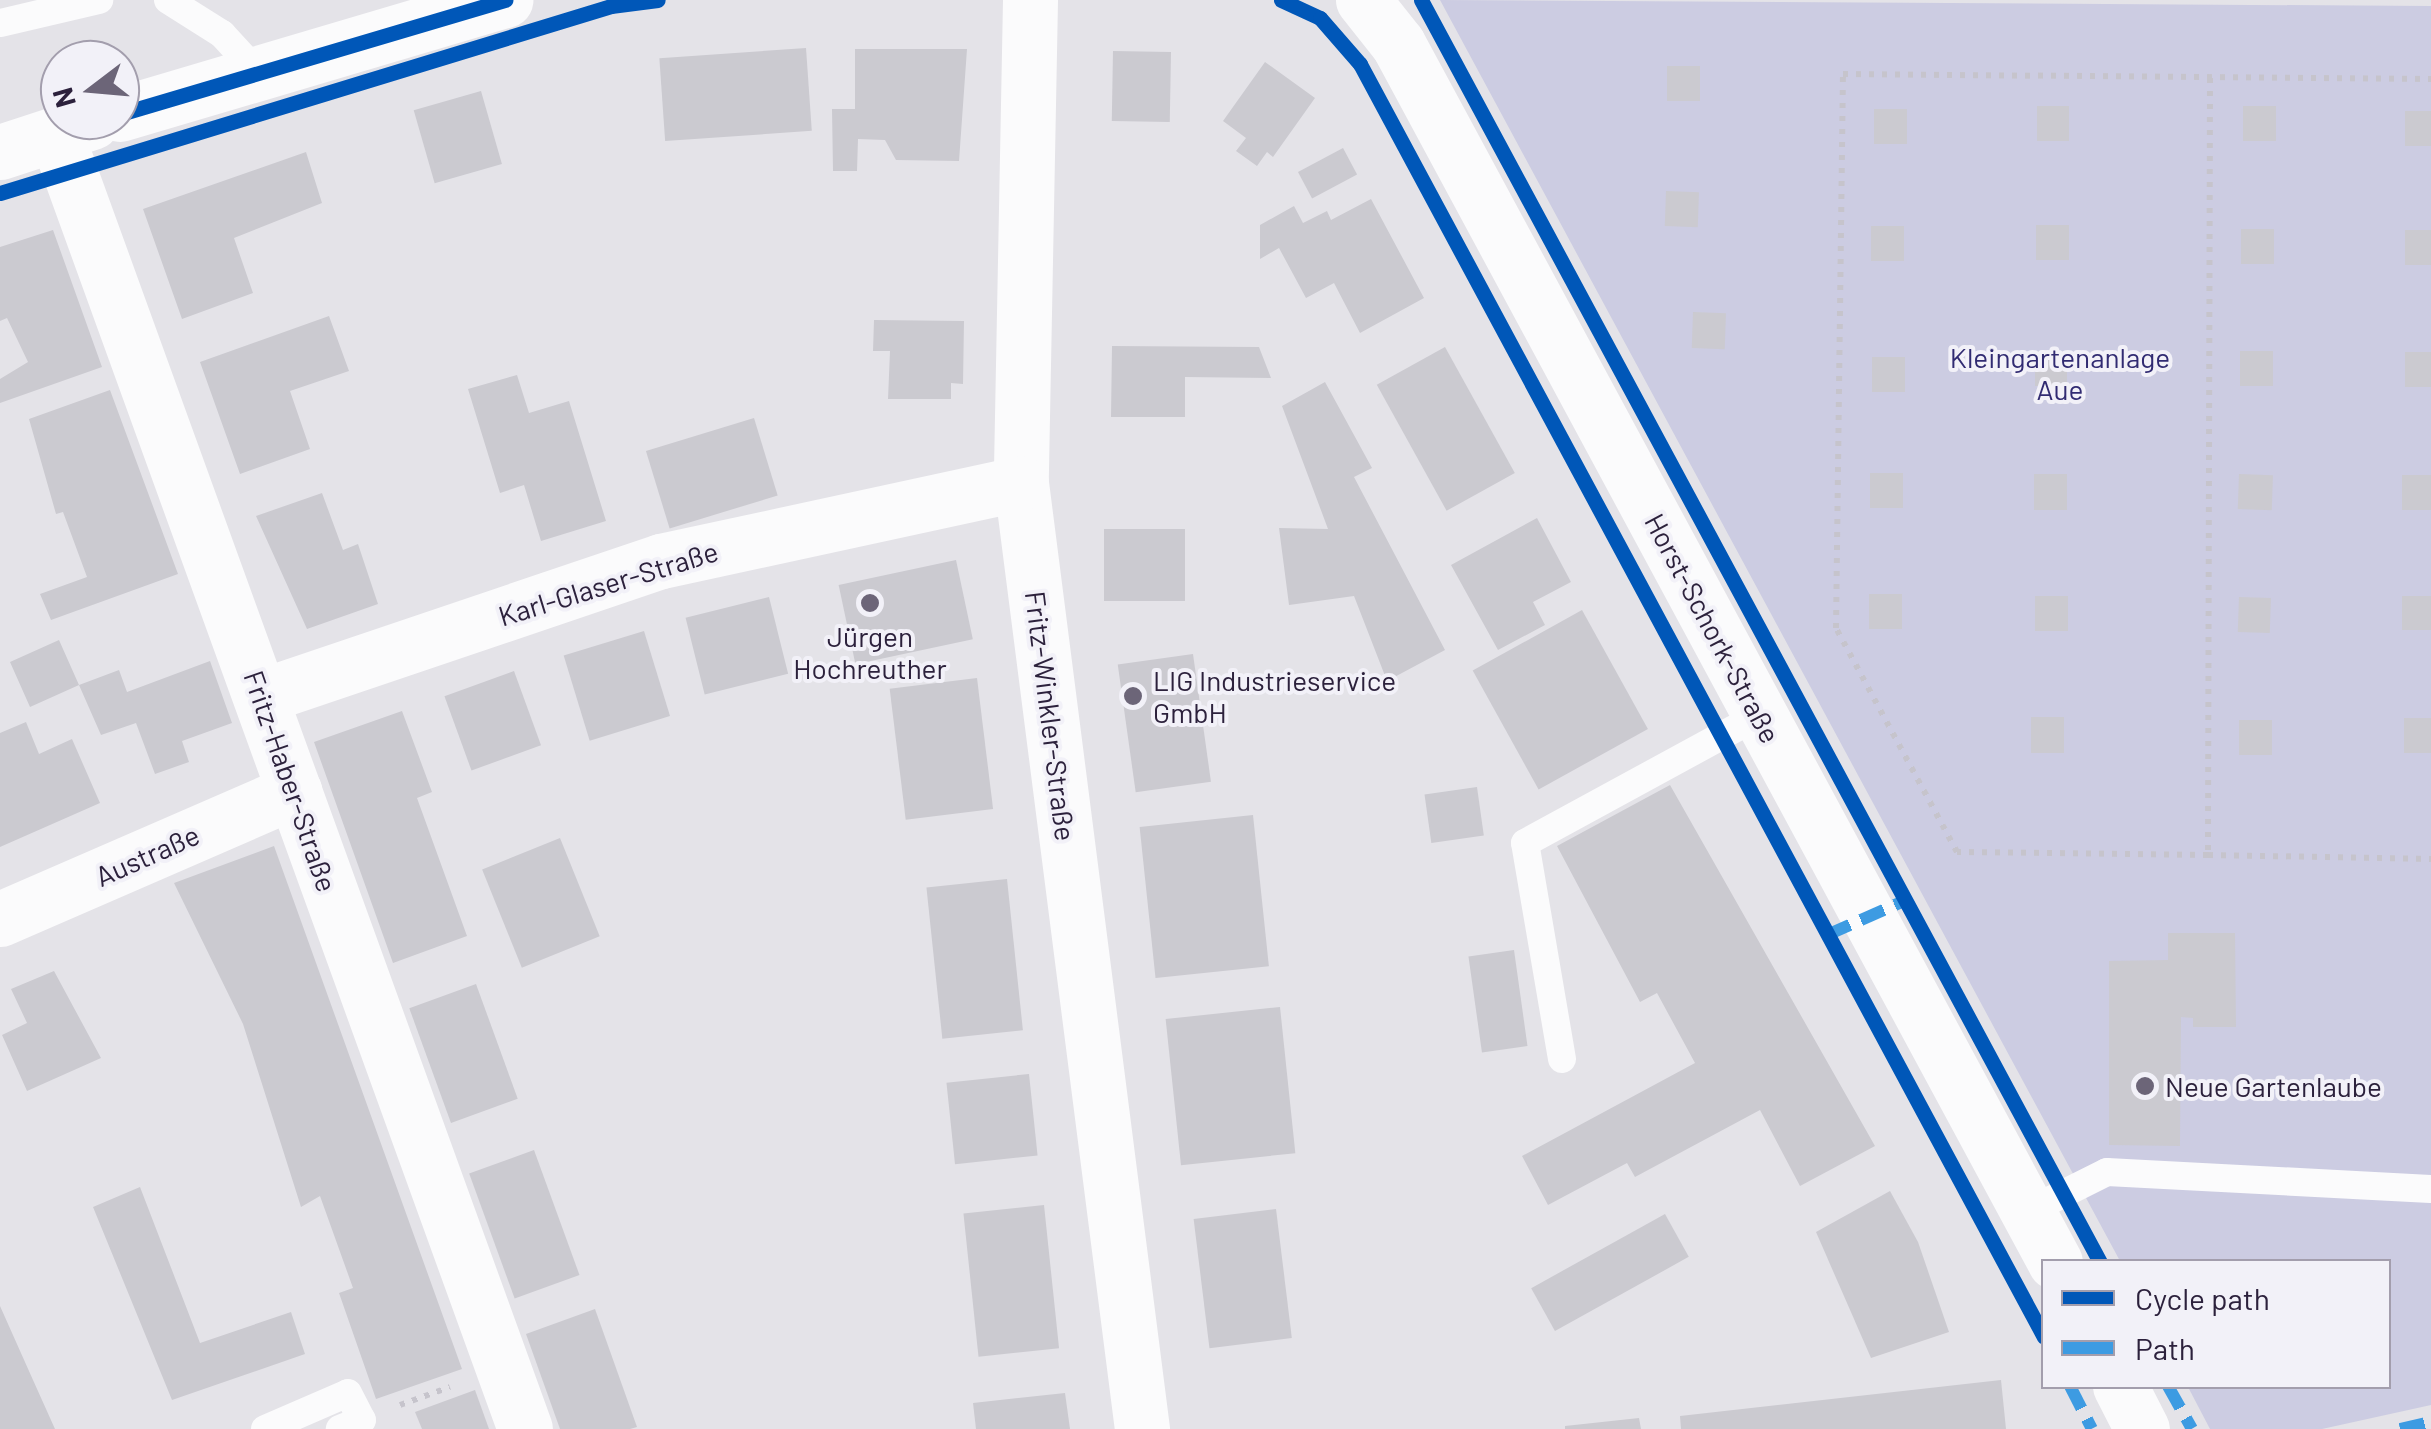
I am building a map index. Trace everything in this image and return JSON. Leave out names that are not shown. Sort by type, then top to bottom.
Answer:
[{"type":"street","points":[[140,108],[506,0]]},
{"type":"street","name":"Fritz-Winkler-Straße","points":[[1030,0],[1021,482],[1142,1429]]},
{"type":"street","name":"Horst-Schork-Straße","points":[[1363,0],[1398,44],[2053,1259]]},
{"type":"street","points":[[0,152],[40,139]]},
{"type":"street","name":"Fritz-Haber-Straße","points":[[82,140],[294,791],[525,1429]]},
{"type":"street","name":"Karl-Glaser-Straße","points":[[262,696],[660,561],[1021,482]]},
{"type":"street","name":"Austraße","points":[[0,919],[294,791]]},
{"type":"street","points":[[2122,1389],[2142,1429]]},
{"type":"lane","points":[[0,24],[99,0]]},
{"type":"lane","points":[[168,0],[222,34],[256,71]]},
{"type":"lane","points":[[0,8],[28,17]]},
{"type":"lane","points":[[1562,1059],[1525,842],[1760,714]]},
{"type":"lane","points":[[2029,1211],[2107,1172],[2431,1189]]},
{"type":"lane","points":[[264,1429],[348,1393],[351,1424]]},
{"type":"path","points":[[2431,79],[1844,74],[1836,628],[1957,852],[2431,858]]},
{"type":"path","points":[[2208,855],[2210,78]]},
{"type":"path","points":[[351,1424],[503,1367]]},
{"type":"green space","name":"Kleingartenanlage Aue","points":[[1440,0],[2431,6],[2431,1405],[2322,1429],[2210,1429],[2189,1389],[2391,1389],[2391,1259],[2119,1259]]},
{"type":"building","points":[[806,48],[812,131],[665,141],[659,58]]},
{"type":"building","points":[[855,49],[967,49],[959,161],[896,160],[885,140],[858,139],[857,171],[833,171],[832,109],[855,109]]},
{"type":"building","points":[[1113,51],[1171,52],[1170,122],[1112,121]]},
{"type":"building","points":[[1265,62],[1315,98],[1273,157],[1267,152],[1257,166],[1236,151],[1246,138],[1223,121]]},
{"type":"building","points":[[1667,66],[1700,66],[1700,101],[1667,101]]},
{"type":"building","points":[[481,91],[502,164],[435,183],[414,110]]},
{"type":"building","points":[[2037,106],[2069,106],[2069,141],[2037,141]]},
{"type":"building","points":[[2243,106],[2276,106],[2276,141],[2243,141]]},
{"type":"building","points":[[1874,109],[1907,109],[1907,144],[1874,144]]},
{"type":"building","points":[[2405,111],[2431,111],[2431,146],[2405,146]]},
{"type":"building","points":[[1343,148],[1357,174],[1312,198],[1298,172]]},
{"type":"building","points":[[306,152],[322,203],[234,238],[253,293],[182,319],[143,209]]},
{"type":"building","points":[[1666,191],[1699,192],[1698,227],[1665,226]]},
{"type":"building","points":[[1371,199],[1424,298],[1360,333],[1334,283],[1306,298],[1279,248],[1260,259],[1260,225],[1294,206],[1303,223],[1327,211],[1331,220]]},
{"type":"building","points":[[2036,225],[2069,225],[2069,260],[2036,260]]},
{"type":"building","points":[[1871,226],[1904,226],[1904,261],[1871,261]]},
{"type":"building","points":[[2241,229],[2274,229],[2274,264],[2241,264]]},
{"type":"building","points":[[53,230],[102,367],[0,403],[0,379],[28,362],[7,318],[0,321],[0,247]]},
{"type":"building","points":[[2405,230],[2431,230],[2431,265],[2405,265]]},
{"type":"building","points":[[1693,312],[1726,313],[1725,349],[1692,348]]},
{"type":"building","points":[[329,316],[349,371],[290,391],[310,449],[240,474],[200,362]]},
{"type":"building","points":[[874,320],[964,321],[963,384],[951,383],[951,399],[888,399],[890,351],[873,351]]},
{"type":"building","points":[[1112,346],[1259,347],[1271,378],[1185,377],[1185,417],[1111,417]]},
{"type":"building","points":[[1445,347],[1515,473],[1447,511],[1377,385]]},
{"type":"building","points":[[2035,351],[2067,351],[2067,386],[2035,386]]},
{"type":"building","points":[[2240,351],[2273,351],[2273,386],[2240,386]]},
{"type":"building","points":[[2405,352],[2431,352],[2431,387],[2405,387]]},
{"type":"building","points":[[1872,357],[1905,357],[1905,392],[1872,392]]},
{"type":"building","points":[[517,375],[529,413],[569,401],[606,521],[541,541],[524,485],[500,493],[468,389]]},
{"type":"building","points":[[1325,382],[1372,468],[1354,477],[1445,650],[1387,681],[1354,596],[1289,605],[1279,528],[1328,529],[1282,406]]},
{"type":"building","points":[[110,390],[178,574],[51,620],[40,594],[87,577],[63,512],[56,514],[29,419]]},
{"type":"building","points":[[754,418],[778,495],[670,528],[646,451]]},
{"type":"building","points":[[1870,473],[1903,473],[1903,508],[1870,508]]},
{"type":"building","points":[[2034,474],[2067,474],[2067,510],[2034,510]]},
{"type":"building","points":[[2239,474],[2273,475],[2272,510],[2238,509]]},
{"type":"building","points":[[2402,475],[2431,475],[2431,510],[2402,510]]},
{"type":"building","points":[[322,493],[343,550],[358,544],[378,604],[307,629],[256,516]]},
{"type":"building","points":[[1537,518],[1571,582],[1533,602],[1545,625],[1498,650],[1451,565]]},
{"type":"building","points":[[1104,529],[1185,529],[1185,601],[1104,601]]},
{"type":"building","points":[[956,560],[973,639],[855,664],[839,585]]},
{"type":"building","points":[[1869,594],[1902,594],[1902,629],[1869,629]]},
{"type":"building","points":[[2035,596],[2068,596],[2068,631],[2035,631]]},
{"type":"building","points":[[2402,596],[2431,596],[2431,630],[2402,630]]},
{"type":"building","points":[[769,597],[788,674],[705,694],[686,618]]},
{"type":"building","points":[[2239,597],[2271,598],[2270,633],[2238,632]]},
{"type":"building","points":[[1582,610],[1648,729],[1539,790],[1473,671]]},
{"type":"building","points":[[644,631],[670,716],[590,741],[564,656]]},
{"type":"building","points":[[59,640],[79,685],[30,707],[10,662]]},
{"type":"building","points":[[1193,654],[1211,782],[1136,792],[1118,665]]},
{"type":"building","points":[[210,661],[232,723],[182,741],[189,762],[155,774],[136,723],[101,735],[79,685],[119,670],[127,692]]},
{"type":"building","points":[[514,671],[541,745],[471,771],[444,696]]},
{"type":"building","points":[[977,678],[993,809],[906,820],[890,689]]},
{"type":"building","points":[[402,711],[432,792],[417,798],[467,936],[393,963],[314,742]]},
{"type":"building","points":[[2031,717],[2064,717],[2064,753],[2031,753]]},
{"type":"building","points":[[2404,718],[2431,718],[2431,753],[2404,753]]},
{"type":"building","points":[[2239,720],[2272,720],[2272,755],[2239,755]]},
{"type":"building","points":[[26,722],[39,754],[72,739],[100,803],[0,847],[0,733]]},
{"type":"building","points":[[1670,785],[1875,1146],[1800,1186],[1760,1110],[1635,1177],[1627,1163],[1548,1205],[1522,1156],[1695,1063],[1657,993],[1640,1002],[1557,846]]},
{"type":"building","points":[[1477,787],[1484,836],[1431,843],[1425,794]]},
{"type":"building","points":[[1253,815],[1269,966],[1156,978],[1140,827]]},
{"type":"building","points":[[560,838],[600,936],[522,968],[482,869]]},
{"type":"building","points":[[274,846],[462,1369],[376,1399],[339,1293],[353,1288],[320,1196],[301,1207],[243,1024],[174,883]]},
{"type":"building","points":[[1007,879],[1023,1030],[942,1039],[926,887]]},
{"type":"building","name":"Neue Gartenlaube","points":[[2168,933],[2235,933],[2236,1027],[2193,1027],[2193,1018],[2181,1017],[2180,1146],[2109,1145],[2109,961],[2168,960]]},
{"type":"building","points":[[1514,950],[1527,1046],[1482,1052],[1468,956]]},
{"type":"building","points":[[54,971],[101,1058],[27,1091],[2,1035],[27,1023],[11,989]]},
{"type":"building","points":[[476,984],[518,1099],[451,1123],[409,1008]]},
{"type":"building","points":[[1280,1007],[1295,1153],[1181,1165],[1166,1019]]},
{"type":"building","points":[[1029,1074],[1038,1156],[955,1164],[946,1083]]},
{"type":"building","points":[[534,1150],[579,1275],[515,1299],[469,1174]]},
{"type":"building","points":[[140,1187],[200,1343],[291,1312],[305,1354],[172,1400],[93,1207]]},
{"type":"building","points":[[1890,1191],[1918,1242],[1949,1332],[1871,1358],[1816,1232]]},
{"type":"building","points":[[1044,1205],[1059,1348],[978,1357],[963,1213]]},
{"type":"building","points":[[1276,1209],[1292,1338],[1209,1348],[1194,1219]]},
{"type":"building","points":[[1665,1214],[1689,1257],[1555,1331],[1531,1288]]},
{"type":"building","points":[[0,1306],[33,1380],[55,1429],[0,1429]]},
{"type":"building","points":[[595,1309],[637,1427],[560,1429],[526,1334]]},
{"type":"building","points":[[2001,1380],[2006,1429],[1681,1429],[1680,1416]]},
{"type":"building","points":[[475,1390],[489,1429],[422,1429],[415,1412]]},
{"type":"building","points":[[1065,1393],[1070,1429],[976,1429],[973,1403]]},
{"type":"building","points":[[1639,1418],[1641,1429],[1565,1429],[1565,1426]]},
{"type":"marked path","points":[[1827,935],[1906,900]]},
{"type":"marked path","points":[[2072,1389],[2092,1429]]},
{"type":"marked path","points":[[2170,1389],[2192,1429]]},
{"type":"marked path","points":[[2400,1429],[2431,1422]]},
{"type":"cycle path","points":[[140,108],[506,0]]},
{"type":"cycle path","points":[[0,193],[611,6],[658,0]]},
{"type":"cycle path","points":[[1281,0],[1320,18],[1360,64],[2041,1331]]},
{"type":"cycle path","points":[[1421,0],[2098,1259]]},
{"type":"place","name":"Jürgen Hochreuther","points":[[870,603]]},
{"type":"place","name":"LIG Industrieservice GmbH","points":[[1133,696]]},
{"type":"place","name":"Neue Gartenlaube","points":[[2145,1086]]}]
